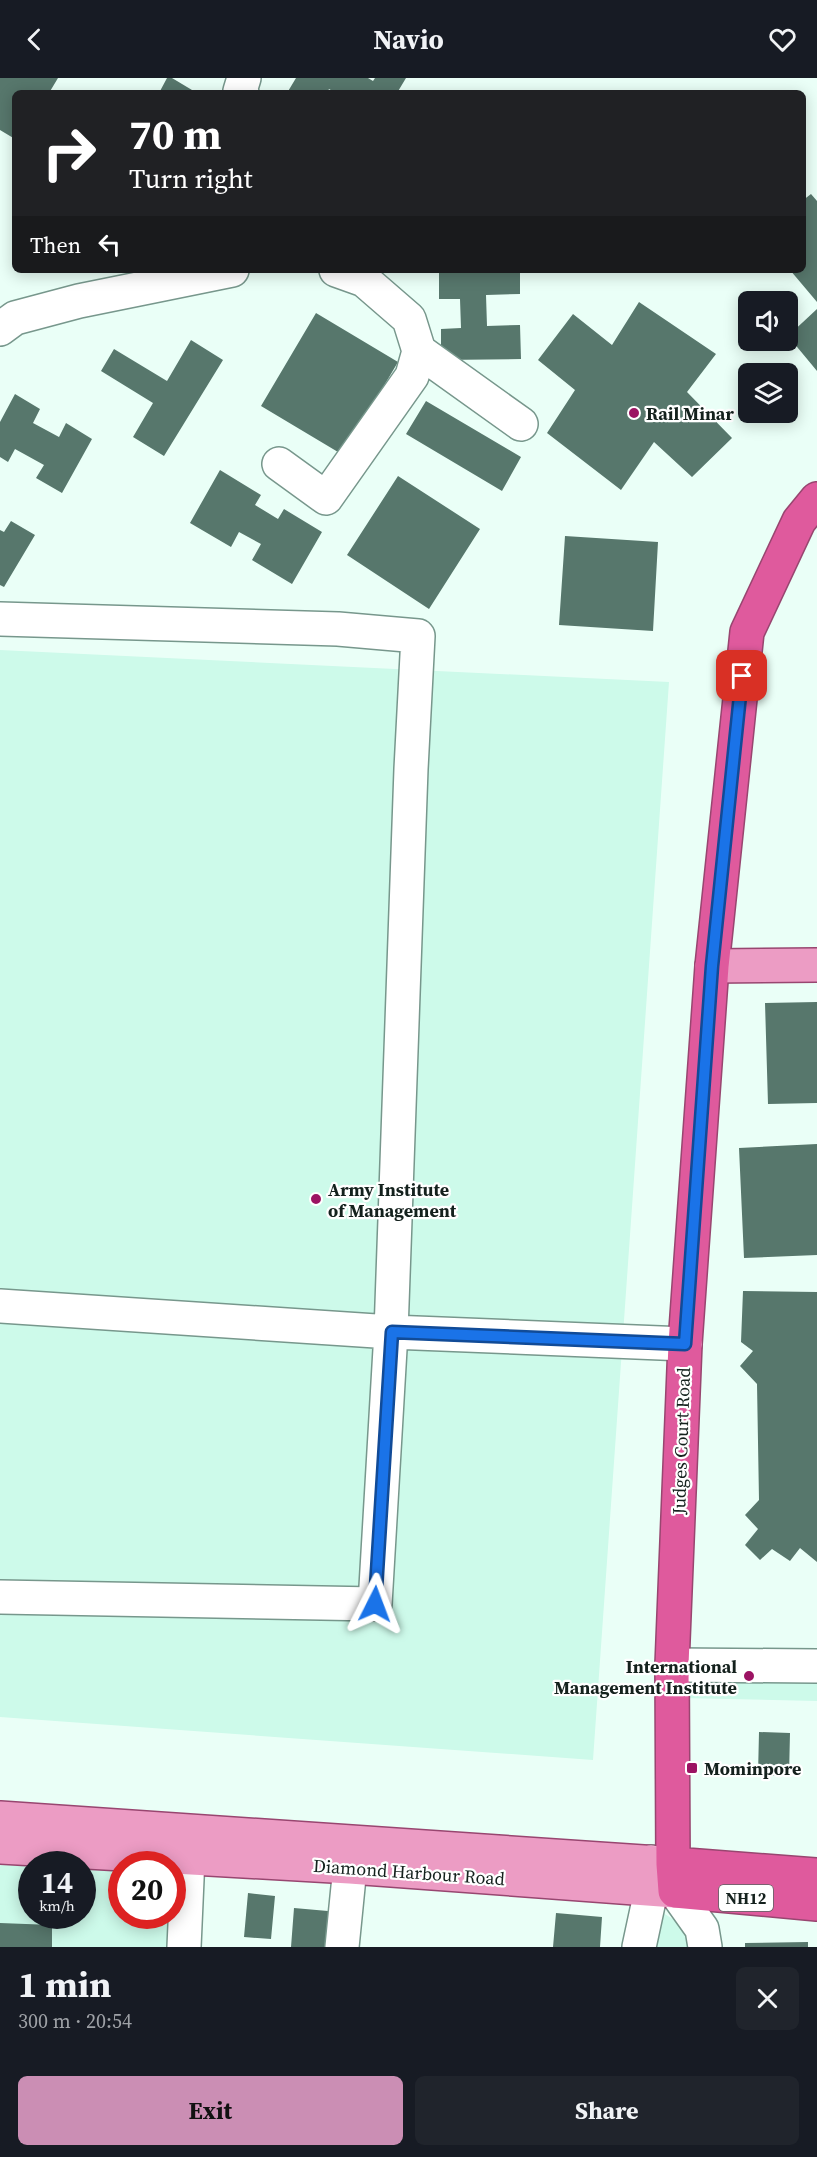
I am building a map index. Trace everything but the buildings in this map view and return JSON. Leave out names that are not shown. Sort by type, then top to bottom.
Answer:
[{"type":"highway","name":"Judges Court Road","points":[[663,1877],[685,1344],[712,966],[747,632],[799,521],[817,499]]},
{"type":"highway","name":"Diamond Harbour Road","points":[[663,1877],[817,1875]]},
{"type":"highway","name":"Diamond Harbour Road","points":[[663,1877],[817,1904]]},
{"type":"main road","points":[[712,966],[817,965]]},
{"type":"main road","name":"Diamond Harbour Road","points":[[0,1818],[663,1877]]},
{"type":"main road","name":"Diamond Harbour Road","points":[[0,1847],[350,1867],[663,1877]]},
{"type":"street","points":[[0,329],[15,318],[79,301],[217,273]]},
{"type":"street","points":[[279,464],[326,498],[412,376],[419,351],[409,319],[357,273]]},
{"type":"street","points":[[419,351],[521,424]]},
{"type":"street","points":[[0,619],[338,629],[418,636],[411,769],[392,1332],[375,1604],[0,1597]]},
{"type":"street","points":[[0,1306],[392,1332],[685,1344]]},
{"type":"street","points":[[672,1665],[817,1666]]},
{"type":"street","points":[[184,1947],[188,1857]]},
{"type":"street","points":[[342,1947],[350,1867]]},
{"type":"street","points":[[639,1947],[663,1877]]},
{"type":"street","points":[[663,1877],[702,1929],[705,1947]]},
{"type":"shaded area","name":"Army Institute of Management","points":[[0,650],[669,682],[593,1760],[0,1717]]},
{"type":"shaded area","name":"International Management Institute","points":[[682,1647],[817,1654],[817,1701],[681,1698]]},
{"type":"shaded area","points":[[0,1864],[18,1865],[18,1929],[96,1929],[96,1869],[108,1870],[108,1929],[172,1929],[172,1947],[0,1947]]},
{"type":"shaded area","points":[[663,1913],[689,1929],[692,1947],[649,1947],[654,1923]]},
{"type":"place","name":"Rail Minar","points":[[634,413]]},
{"type":"place","name":"Army Institute of Management","points":[[316,1199]]},
{"type":"place","name":"International Management Institute","points":[[749,1676]]},
{"type":"place","name":"Mominpore","points":[[692,1768]]},
{"type":"route","points":[[375,1604],[392,1332],[685,1344],[712,966],[742,676]]}]
